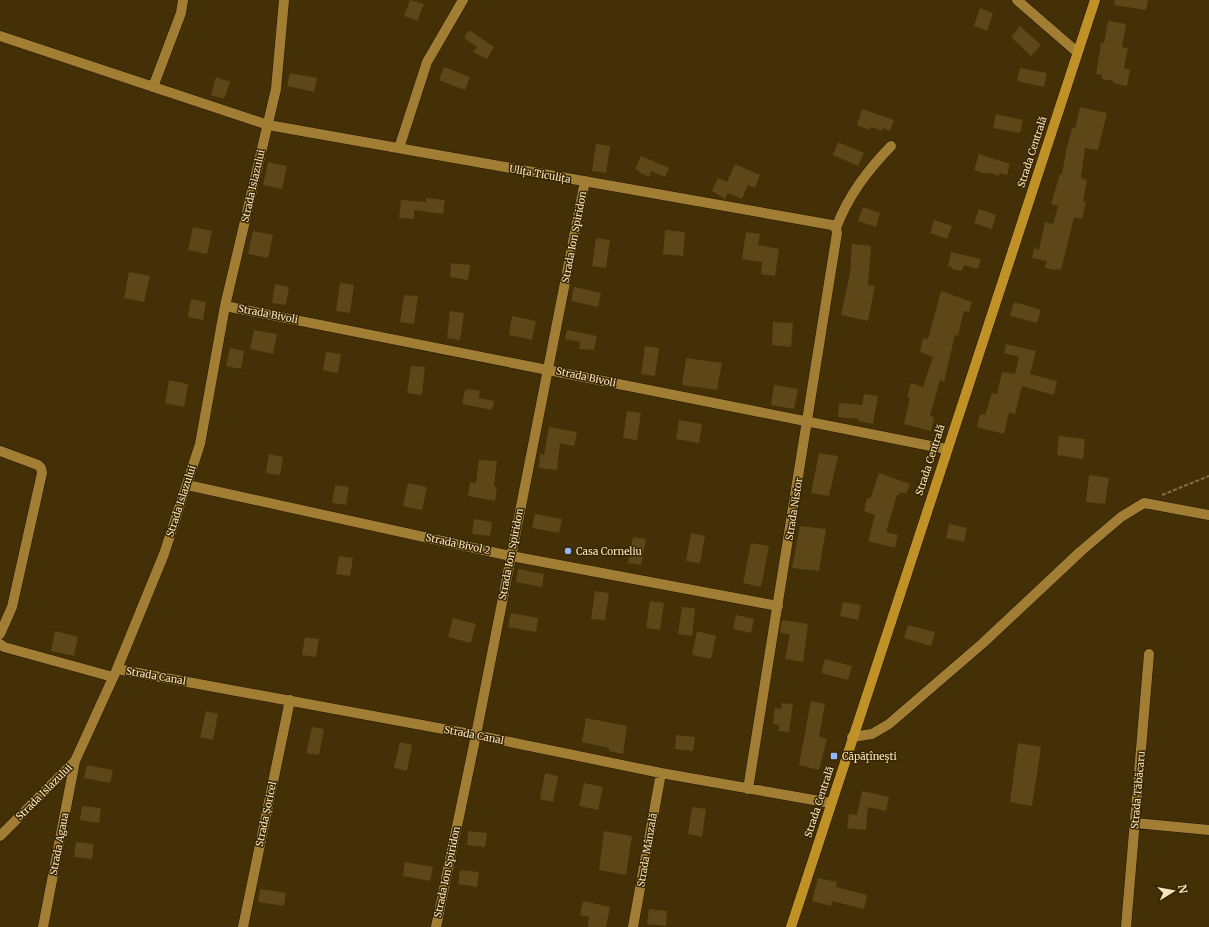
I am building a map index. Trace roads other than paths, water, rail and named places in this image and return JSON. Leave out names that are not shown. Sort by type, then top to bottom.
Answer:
[{"type":"main road","name":"Strada Centrală","points":[[790,927],[946,449],[1095,0]]},
{"type":"street","points":[[153,87],[181,13],[183,0]]},
{"type":"street","name":"Strada Islazului","points":[[0,836],[75,762],[115,673],[164,554],[200,444],[225,306],[276,89],[284,0]]},
{"type":"street","points":[[399,148],[427,62],[463,0]]},
{"type":"street","points":[[1017,0],[1077,52]]},
{"type":"street","name":"Ulița Ticulița","points":[[0,36],[268,125],[832,226],[836,228]]},
{"type":"street","name":"Strada Nistor","points":[[748,789],[808,422],[836,228],[852,192],[863,177],[891,146]]},
{"type":"street","name":"Strada Ion Spiridon","points":[[436,927],[476,734],[585,182]]},
{"type":"street","name":"Strada Bivoli","points":[[225,306],[946,449]]},
{"type":"street","points":[[0,451],[38,465],[41,468],[42,473],[12,607],[0,634]]},
{"type":"street","name":"Strada Bivol 2","points":[[186,485],[511,556],[778,606]]},
{"type":"street","points":[[852,737],[872,734],[889,724],[1033,598],[1080,552],[1121,517],[1144,503],[1209,515]]},
{"type":"street","name":"Strada Canal","points":[[0,644],[4,647],[115,673],[290,700],[476,734],[661,773],[831,803]]},
{"type":"street","name":"Strada Tăbăcaru","points":[[1126,927],[1149,654]]},
{"type":"street","name":"Strada Șoricel","points":[[243,927],[290,700]]},
{"type":"street","name":"Strada Agaua","points":[[43,927],[75,762]]},
{"type":"street","name":"Strada Mânzală","points":[[633,927],[661,773]]},
{"type":"street","points":[[1135,822],[1209,830]]},
{"type":"place","name":"Casa Corneliu","points":[[568,551]]},
{"type":"place","name":"Căpăţîneşti","points":[[834,756]]}]
